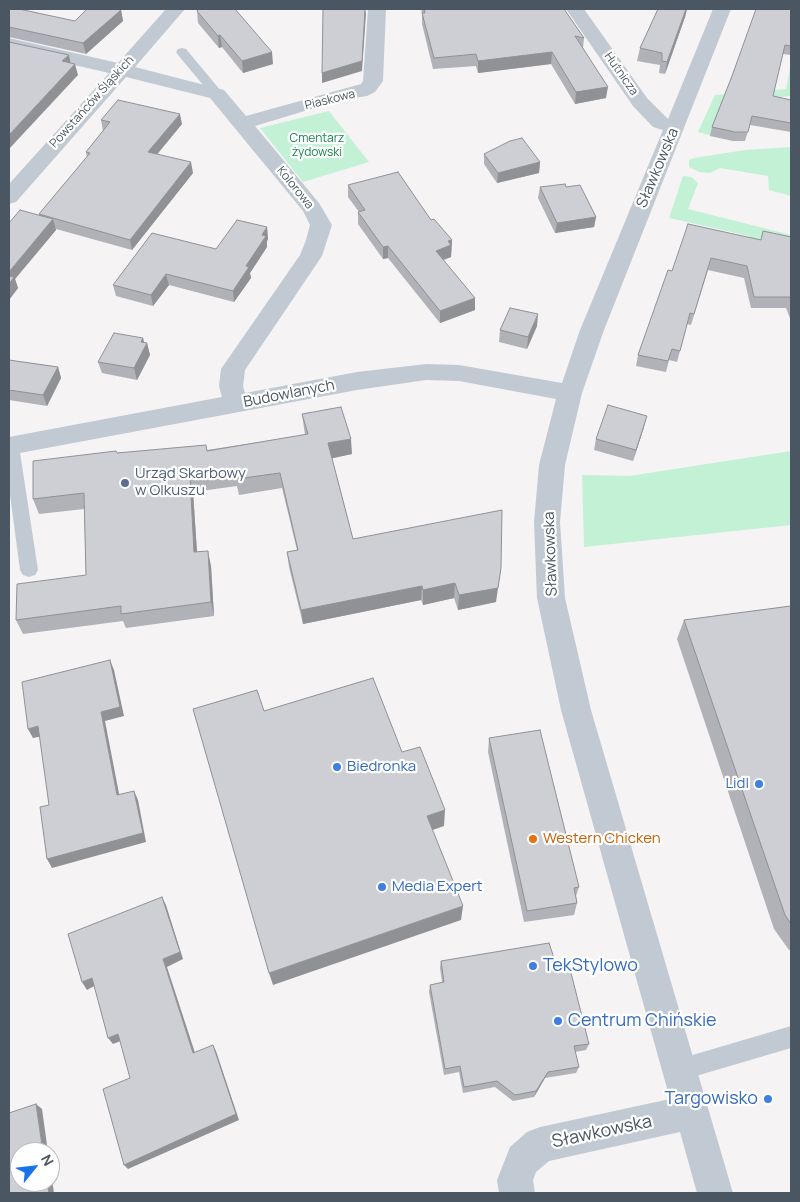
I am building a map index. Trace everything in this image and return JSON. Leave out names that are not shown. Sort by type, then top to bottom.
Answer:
[{"type":"street","name":"Powstańców Śląskich","points":[[9,196],[176,9]]},
{"type":"street","name":"Piaskowa","points":[[242,124],[339,95],[360,92],[368,88],[373,81],[377,9]]},
{"type":"street","name":"Hutnicza","points":[[575,9],[640,102],[660,123],[675,127]]},
{"type":"street","name":"Sławkowska","points":[[715,1193],[576,710],[551,598],[547,522],[552,465],[570,394],[592,330],[722,9]]},
{"type":"street","points":[[9,44],[175,82],[217,94]]},
{"type":"street","name":"Kolorowa","points":[[217,94],[312,208],[321,225],[311,256],[233,369],[231,386],[236,405]]},
{"type":"street","name":"Budowlanych","points":[[10,446],[367,379],[426,372],[459,373],[570,394]]},
{"type":"street","name":"Sławkowska","points":[[517,1193],[515,1180],[523,1160],[540,1146],[691,1112]]},
{"type":"lane","points":[[182,52],[217,94]]},
{"type":"lane","points":[[10,446],[29,570]]},
{"type":"lane","points":[[679,1070],[791,1037]]},
{"type":"green space","points":[[791,63],[791,96],[724,102],[713,136],[698,132],[715,95],[786,89]]},
{"type":"green space","name":"Cmentarz żydowski","points":[[329,111],[369,162],[303,182],[260,128]]},
{"type":"green space","points":[[791,147],[791,196],[769,190],[768,176],[720,168],[710,173],[699,172],[689,167],[689,160],[694,158],[745,150]]},
{"type":"green space","points":[[683,176],[691,177],[698,183],[688,209],[791,235],[791,264],[745,254],[749,236],[669,218]]},
{"type":"green space","points":[[791,451],[791,525],[584,547],[582,475],[629,476]]},
{"type":"building","points":[[9,9],[19,9],[75,21],[87,9],[121,10],[83,43],[9,27]]},
{"type":"building","points":[[199,9],[235,9],[272,52],[242,61],[197,11]]},
{"type":"building","points":[[323,9],[365,9],[362,61],[322,73]]},
{"type":"building","points":[[424,9],[564,9],[584,38],[575,36],[608,87],[576,92],[552,52],[478,61],[476,54],[434,58],[422,13],[425,13]]},
{"type":"building","points":[[658,9],[686,9],[667,62],[662,61],[662,53],[640,48]]},
{"type":"building","points":[[756,9],[791,9],[791,46],[785,45],[773,96],[791,100],[791,123],[752,116],[748,132],[735,132],[712,127],[732,76]]},
{"type":"building","points":[[9,42],[69,55],[62,61],[75,64],[9,135]]},
{"type":"building","points":[[118,100],[180,114],[148,152],[191,162],[130,240],[39,214],[90,153],[86,152],[110,122],[101,120]]},
{"type":"building","points":[[522,138],[540,162],[498,173],[484,154],[510,141]]},
{"type":"building","points":[[398,172],[431,220],[434,219],[452,240],[448,241],[451,245],[436,251],[475,298],[440,311],[388,246],[383,247],[358,212],[365,210],[348,185]]},
{"type":"building","points":[[565,184],[566,187],[580,185],[596,217],[557,223],[540,187]]},
{"type":"building","points":[[20,210],[53,219],[9,272],[9,223]]},
{"type":"building","points":[[237,220],[267,227],[262,235],[266,236],[246,266],[249,267],[233,291],[166,274],[151,295],[113,285],[152,233],[216,249]]},
{"type":"building","points":[[688,224],[761,240],[763,231],[791,237],[791,301],[790,297],[754,297],[747,266],[711,258],[694,314],[690,313],[680,351],[672,349],[668,361],[638,355],[668,270],[672,271]]},
{"type":"building","points":[[9,276],[14,277],[9,284]]},
{"type":"building","points":[[510,308],[538,314],[528,337],[500,330]]},
{"type":"building","points":[[114,333],[143,338],[141,342],[147,343],[134,368],[98,362]]},
{"type":"building","points":[[9,360],[58,367],[43,395],[9,390]]},
{"type":"building","points":[[608,405],[647,416],[636,450],[596,439]]},
{"type":"building","points":[[341,407],[351,439],[328,443],[353,539],[502,510],[501,568],[498,588],[459,595],[455,583],[423,590],[422,586],[301,610],[287,552],[298,550],[280,473],[236,479],[235,471],[190,476],[194,552],[208,551],[211,602],[121,614],[121,606],[16,620],[17,584],[86,575],[84,493],[33,499],[33,461],[116,451],[117,453],[206,445],[207,451],[308,434],[302,414]]},
{"type":"building","name":"Lidl","points":[[791,606],[791,924],[785,915],[684,620]]},
{"type":"building","points":[[110,660],[120,707],[101,712],[117,795],[134,791],[143,833],[47,859],[40,807],[49,805],[38,726],[28,729],[22,682]]},
{"type":"building","points":[[373,678],[402,752],[420,747],[445,810],[427,816],[463,906],[269,973],[193,709],[257,690],[264,711]]},
{"type":"building","name":"Western Chicken","points":[[540,730],[579,887],[574,888],[577,903],[527,911],[489,738]]},
{"type":"building","points":[[162,897],[180,952],[163,959],[193,1053],[213,1045],[236,1114],[124,1165],[103,1089],[130,1078],[118,1034],[108,1038],[92,978],[82,982],[68,934]]},
{"type":"building","points":[[549,943],[556,964],[568,961],[589,1044],[574,1046],[579,1067],[548,1072],[536,1091],[515,1095],[497,1081],[464,1087],[460,1066],[445,1069],[430,985],[444,982],[441,961]]},
{"type":"building","points":[[36,1104],[42,1142],[10,1142],[10,1192],[49,1193],[9,1193],[9,1113]]},
{"type":"place","name":"Urząd Skarbowy w Olkuszu","points":[[125,483]]},
{"type":"place","name":"Biedronka","points":[[337,767]]},
{"type":"place","name":"Lidl","points":[[759,784]]},
{"type":"place","name":"Western Chicken","points":[[533,839]]},
{"type":"place","name":"Media Expert","points":[[382,887]]},
{"type":"place","name":"TekStylowo","points":[[533,966]]},
{"type":"place","name":"Centrum Chińskie","points":[[558,1021]]},
{"type":"place","name":"Targowisko","points":[[768,1099]]}]
